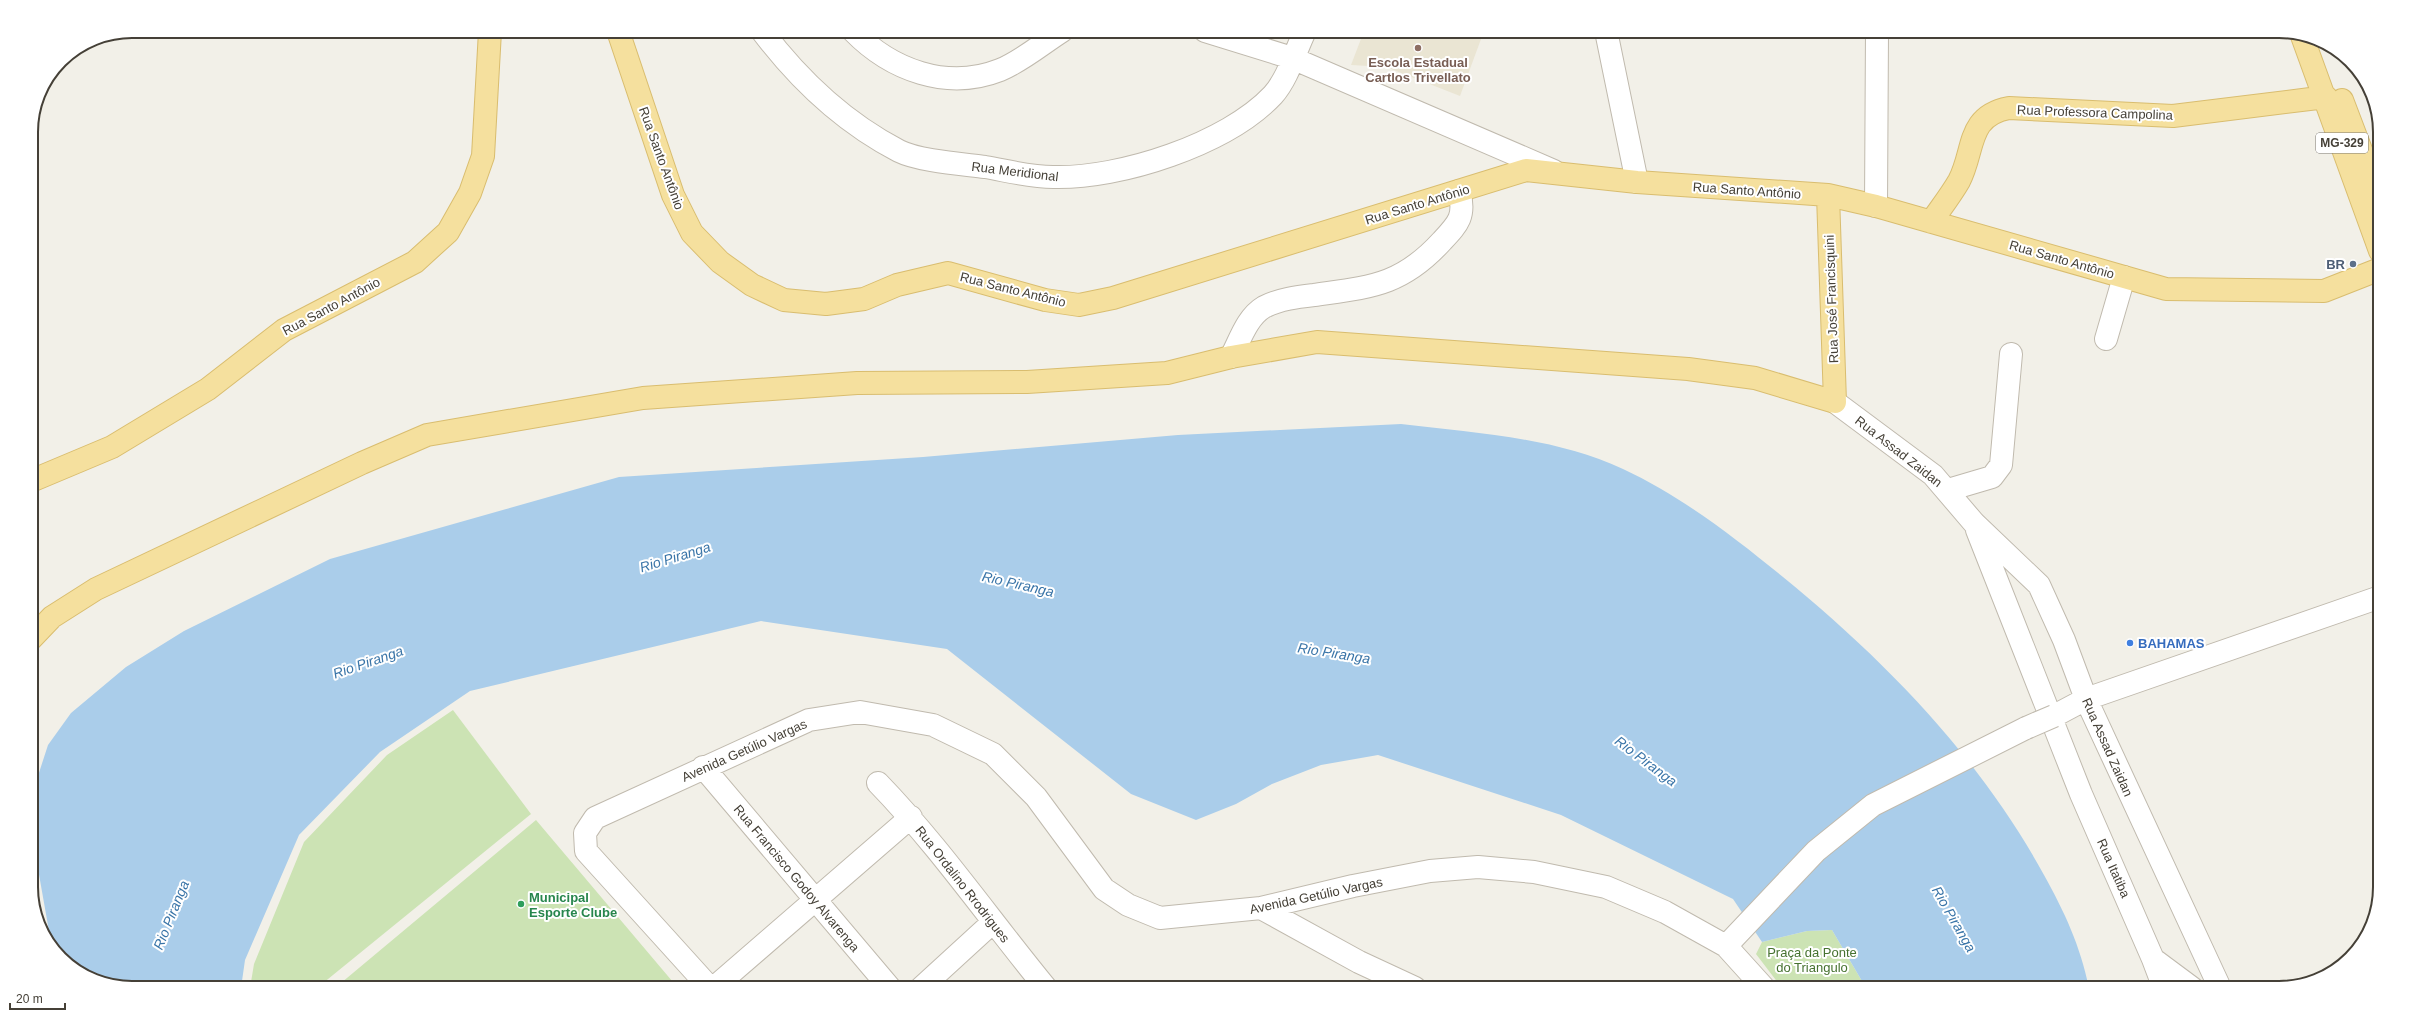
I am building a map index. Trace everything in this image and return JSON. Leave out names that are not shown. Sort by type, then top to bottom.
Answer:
[{"type":"main road","name":"Rua Santo Antônio","points":[[38,478],[112,447],[208,389],[284,330],[415,262],[448,232],[470,193],[483,156],[489,38]]},
{"type":"main road","name":"Rua Santo Antônio","points":[[620,38],[673,195],[692,233],[720,262],[752,285],[784,300],[826,304],[864,299],[897,286],[948,273],[1045,300],[1079,305],[1113,298],[1526,170],[1637,182],[1828,196],[1876,206],[2166,289],[2324,291],[2373,272]]},
{"type":"main road","name":"MG-329","points":[[2304,42],[2326,97],[2373,231]]},
{"type":"main road","points":[[2323,49],[2373,181]]},
{"type":"main road","name":"Rua Professora Campolina","points":[[1931,222],[1959,180],[1973,135],[1980,123],[1989,114],[1998,110],[2009,108],[2173,116],[2326,97]]},
{"type":"main road","name":"Rua José Francisquini","points":[[1828,196],[1835,402]]},
{"type":"main road","points":[[38,632],[52,617],[96,589],[355,466],[427,435],[643,398],[857,383],[1027,382],[1167,373],[1232,358],[1317,342],[1390,346],[1710,372],[1755,378],[1835,402]]},
{"type":"street","name":"Rua Meridional","points":[[767,38],[780,55],[829,104],[854,124],[900,152],[937,160],[1053,177],[1101,173],[1153,160],[1217,135],[1248,117],[1273,95],[1284,79],[1302,38]]},
{"type":"street","points":[[861,38],[882,57],[903,67],[925,74],[963,79],[981,76],[1002,69],[1051,38]]},
{"type":"street","points":[[1228,38],[1292,58],[1561,174]]},
{"type":"street","points":[[1607,38],[1637,182]]},
{"type":"street","points":[[1876,206],[1877,38]]},
{"type":"street","points":[[1232,358],[1250,320],[1264,307],[1286,299],[1371,287],[1388,282],[1414,267],[1436,248],[1459,222],[1462,204],[1459,191]]},
{"type":"street","points":[[2106,338],[2124,277]]},
{"type":"street","points":[[1948,490],[1992,477],[2001,465],[2011,354]]},
{"type":"street","name":"Rua Assad Zaidan","points":[[1835,402],[1933,475],[1948,490],[1974,523],[2039,585],[2064,640],[2086,699],[2217,981]]},
{"type":"street","name":"Rua Assad Zaidan","points":[[1974,523],[2064,749]]},
{"type":"street","points":[[1730,941],[1816,851],[1873,805],[2086,699],[2373,600]]},
{"type":"street","name":"Avenida Getúlio Vargas","points":[[704,981],[586,851],[585,833],[595,818],[809,720],[860,712],[933,725],[993,754],[1036,797],[1104,889],[1128,905],[1160,918],[1261,908],[1353,886],[1430,871],[1478,867],[1534,872],[1606,887],[1730,941],[1759,981]]},
{"type":"street","name":"Rua Itatiba","points":[[2064,749],[2081,794],[2161,981]]},
{"type":"street","name":"Rua Francisco Godoy Alvarenga","points":[[703,768],[884,981]]},
{"type":"street","name":"Rua Ordalino Rrodrigues","points":[[878,783],[911,817],[992,923],[1040,981]]},
{"type":"street","points":[[721,981],[911,817]]},
{"type":"street","points":[[1261,908],[1359,962],[1400,981]]},
{"type":"street","points":[[928,981],[992,923]]},
{"type":"street","points":[[2153,959],[2183,981]]},
{"type":"shaded area","name":"Escola Estadual Cartlos Trivellato","points":[[1361,38],[1481,38],[1460,96],[1386,67],[1351,65]]},
{"type":"green space","points":[[453,710],[531,814],[326,981],[251,981],[254,964],[304,842],[387,755]]},
{"type":"green space","name":"Municipal Esporte Clube","points":[[536,820],[672,981],[343,981]]},
{"type":"green space","name":"Praça da Ponte do Triangulo","points":[[1832,930],[1862,981],[1777,981],[1756,954],[1762,942],[1807,931]]},
{"type":"water","name":"Rio Piranga","points":[[1401,424],[1486,434],[1542,443],[1597,458],[1645,480],[1686,504],[1726,532],[1821,609],[1894,677],[1960,751],[1991,791],[2019,832],[2044,875],[2071,930],[2087,981],[1862,981],[1832,930],[1807,931],[1762,942],[1733,899],[1561,815],[1378,755],[1321,765],[1272,784],[1236,804],[1196,820],[1131,794],[947,649],[761,621],[470,691],[380,752],[299,835],[245,960],[242,981],[126,981],[108,978],[96,974],[75,962],[61,949],[49,929],[38,869],[38,776],[48,745],[71,713],[126,667],[184,631],[330,559],[619,477],[923,457],[1178,435]]},
{"type":"place","name":"Escola Estadual Cartlos Trivellato","points":[[1418,48]]},
{"type":"place","name":"BR","points":[[2353,264]]},
{"type":"place","name":"BAHAMAS","points":[[2130,643]]},
{"type":"place","name":"Municipal Esporte Clube","points":[[521,904]]}]
